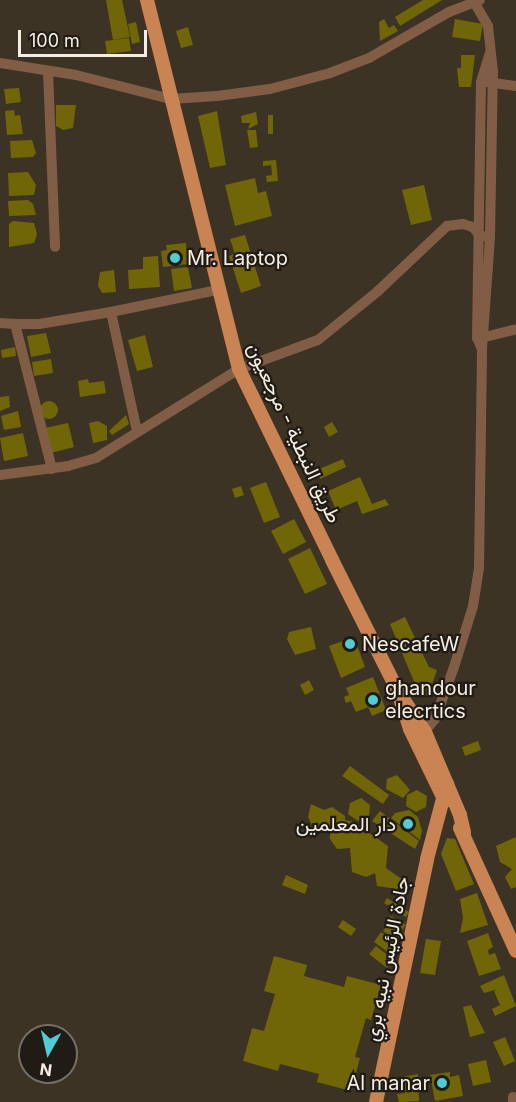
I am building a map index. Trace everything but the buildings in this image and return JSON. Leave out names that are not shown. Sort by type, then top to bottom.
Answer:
[{"type":"main road","name":"طريق النبطية - مرجعيون","points":[[147,0],[239,369],[420,736],[516,951]]},
{"type":"main road","name":"جادة الرئيس نبيه بري","points":[[376,1102],[442,785]]},
{"type":"street","points":[[0,63],[48,71],[170,99],[270,89],[330,73],[369,58],[476,1],[488,26],[490,87],[486,219],[481,234],[479,568],[465,636],[440,706],[420,736]]},
{"type":"street","points":[[48,71],[55,247]]},
{"type":"street","points":[[490,87],[516,86]]},
{"type":"street","points":[[0,475],[52,469],[96,458],[239,369],[318,340],[378,291],[439,231],[454,225],[481,234]]},
{"type":"street","points":[[0,323],[39,324],[218,290]]},
{"type":"street","points":[[111,312],[137,431]]},
{"type":"street","points":[[15,324],[52,469]]},
{"type":"street","points":[[481,342],[516,329]]},
{"type":"place","name":"Mr. Laptop","points":[[175,258]]},
{"type":"place","name":"NescafeW","points":[[350,644]]},
{"type":"place","name":"ghandour elecrtics","points":[[373,700]]},
{"type":"place","name":"دار المعلمين","points":[[408,824]]},
{"type":"place","name":"Al manar","points":[[442,1083]]}]
